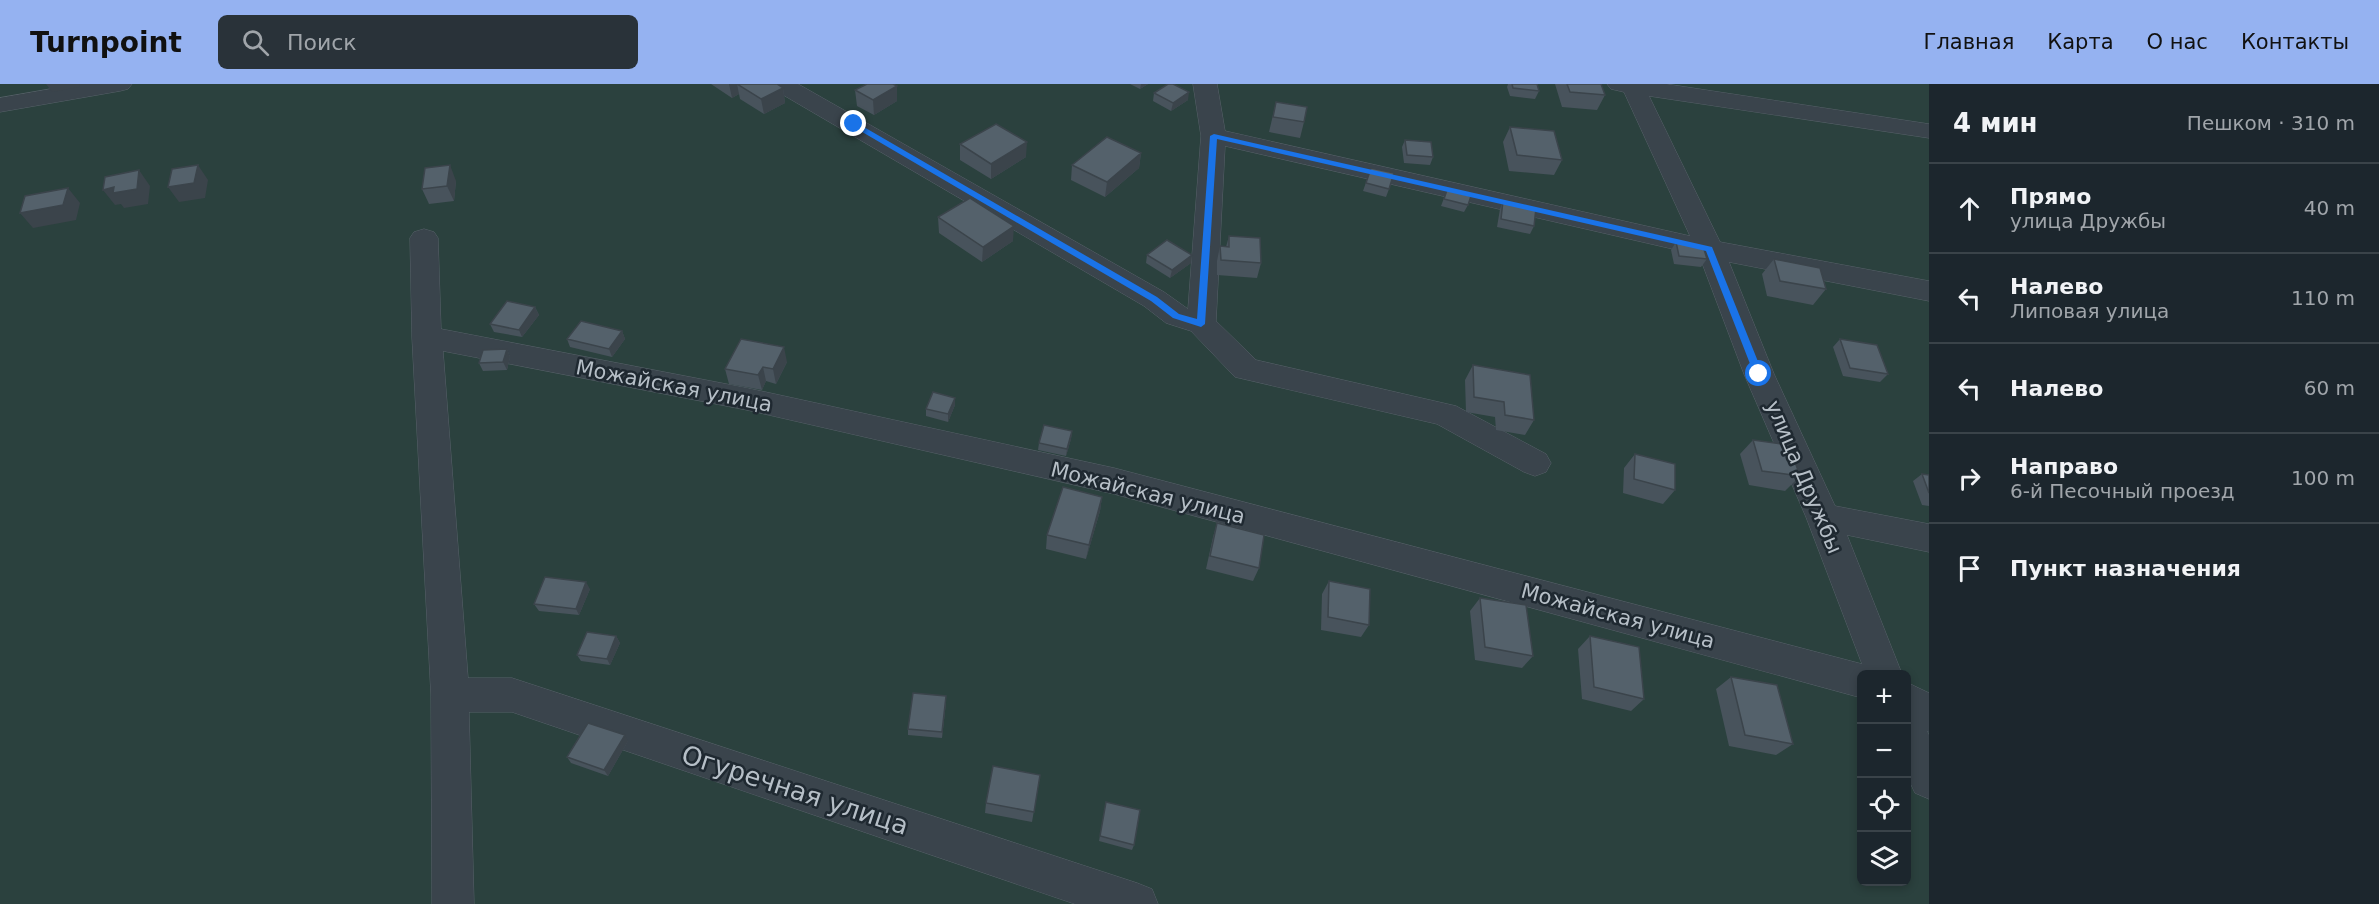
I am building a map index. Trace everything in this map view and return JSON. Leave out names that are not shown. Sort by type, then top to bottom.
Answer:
[{"type":"lane","points":[[0,105],[120,84]]},
{"type":"lane","points":[[781,84],[1154,299],[1188,320],[1246,369],[1445,414],[1535,464]]},
{"type":"lane","points":[[1628,85],[1929,131]]},
{"type":"lane","name":"улица Дружбы","points":[[1628,85],[1710,249],[1759,374],[1823,518],[1882,670]]},
{"type":"lane","points":[[1188,320],[1214,136],[1198,86]]},
{"type":"lane","points":[[1214,136],[1710,249],[1929,291]]},
{"type":"lane","points":[[424,238],[427,337],[450,695],[453,904]]},
{"type":"lane","name":"Можайская улица","points":[[427,337],[747,399],[1114,482],[1857,680]]},
{"type":"lane","points":[[1823,518],[1929,538]]},
{"type":"lane","name":"Огуречная улица","points":[[450,695],[512,695],[1137,904]]},
{"type":"lane","points":[[1911,702],[1929,714]]},
{"type":"lane","points":[[1911,739],[1929,780]]},
{"type":"green space","points":[[0,84],[1929,84],[1929,904],[0,904]]},
{"type":"building","points":[[737,84],[777,84],[783,88],[761,99]]},
{"type":"building","points":[[867,84],[897,86],[873,100],[855,90]]},
{"type":"building","points":[[1168,84],[1189,92],[1173,103],[1154,93]]},
{"type":"building","points":[[1512,84],[1537,84],[1539,91],[1513,88]]},
{"type":"building","points":[[1567,84],[1601,84],[1605,95],[1570,92]]},
{"type":"building","points":[[1276,102],[1307,107],[1304,122],[1273,117]]},
{"type":"building","points":[[996,124],[1027,142],[991,164],[960,144]]},
{"type":"building","points":[[1510,127],[1554,131],[1562,160],[1517,155]]},
{"type":"building","points":[[1107,137],[1141,153],[1107,182],[1072,165]]},
{"type":"building","points":[[1405,140],[1431,142],[1433,157],[1407,155]]},
{"type":"building","points":[[198,165],[194,183],[168,187],[172,169]]},
{"type":"building","points":[[450,165],[447,186],[422,189],[425,168]]},
{"type":"building","points":[[1371,168],[1394,173],[1389,189],[1366,183]]},
{"type":"building","points":[[139,170],[137,189],[113,193],[114,187],[103,190],[105,177]]},
{"type":"building","points":[[68,188],[63,205],[20,213],[25,196]]},
{"type":"building","points":[[1447,190],[1471,196],[1468,205],[1444,199]]},
{"type":"building","points":[[970,198],[1014,226],[983,247],[938,217]]},
{"type":"building","points":[[1503,201],[1536,208],[1534,226],[1501,219]]},
{"type":"building","points":[[1229,236],[1260,238],[1261,263],[1221,260],[1220,246],[1229,247]]},
{"type":"building","points":[[1167,240],[1192,255],[1172,270],[1147,255]]},
{"type":"building","points":[[1676,242],[1703,246],[1707,259],[1679,256]]},
{"type":"building","points":[[1774,259],[1820,268],[1826,289],[1780,281]]},
{"type":"building","points":[[507,301],[535,307],[519,330],[490,324]]},
{"type":"building","points":[[581,321],[622,331],[609,349],[567,339]]},
{"type":"building","points":[[741,339],[784,347],[773,369],[763,367],[758,375],[725,369]]},
{"type":"building","points":[[1840,339],[1877,345],[1888,374],[1850,368]]},
{"type":"building","points":[[507,349],[503,362],[479,363],[483,350]]},
{"type":"building","points":[[1473,365],[1530,375],[1534,420],[1505,415],[1504,402],[1474,397]]},
{"type":"building","points":[[933,392],[955,398],[948,414],[926,409]]},
{"type":"building","points":[[1044,425],[1072,431],[1067,449],[1039,443]]},
{"type":"building","points":[[1753,440],[1789,445],[1800,476],[1762,471]]},
{"type":"building","points":[[1635,454],[1675,464],[1675,490],[1634,479]]},
{"type":"building","points":[[1922,474],[1929,475],[1929,493]]},
{"type":"building","points":[[1063,487],[1102,497],[1089,545],[1047,535]]},
{"type":"building","points":[[1217,523],[1264,535],[1259,568],[1210,556]]},
{"type":"building","points":[[545,577],[586,582],[576,609],[534,604]]},
{"type":"building","points":[[1329,581],[1370,589],[1369,625],[1328,617]]},
{"type":"building","points":[[1480,598],[1526,605],[1533,656],[1485,647]]},
{"type":"building","points":[[587,632],[616,636],[607,659],[577,655]]},
{"type":"building","points":[[1590,636],[1639,647],[1644,699],[1594,687]]},
{"type":"building","points":[[1731,677],[1777,685],[1793,744],[1745,735]]},
{"type":"building","points":[[913,693],[946,696],[942,732],[908,729]]},
{"type":"building","points":[[588,723],[625,735],[604,770],[567,757]]},
{"type":"building","points":[[993,766],[1040,775],[1034,812],[986,803]]},
{"type":"building","points":[[1106,802],[1140,810],[1134,845],[1100,836]]},
{"type":"route","points":[[854,124],[1154,299],[1176,316],[1201,324],[1214,136],[1710,249],[1759,374]]}]
